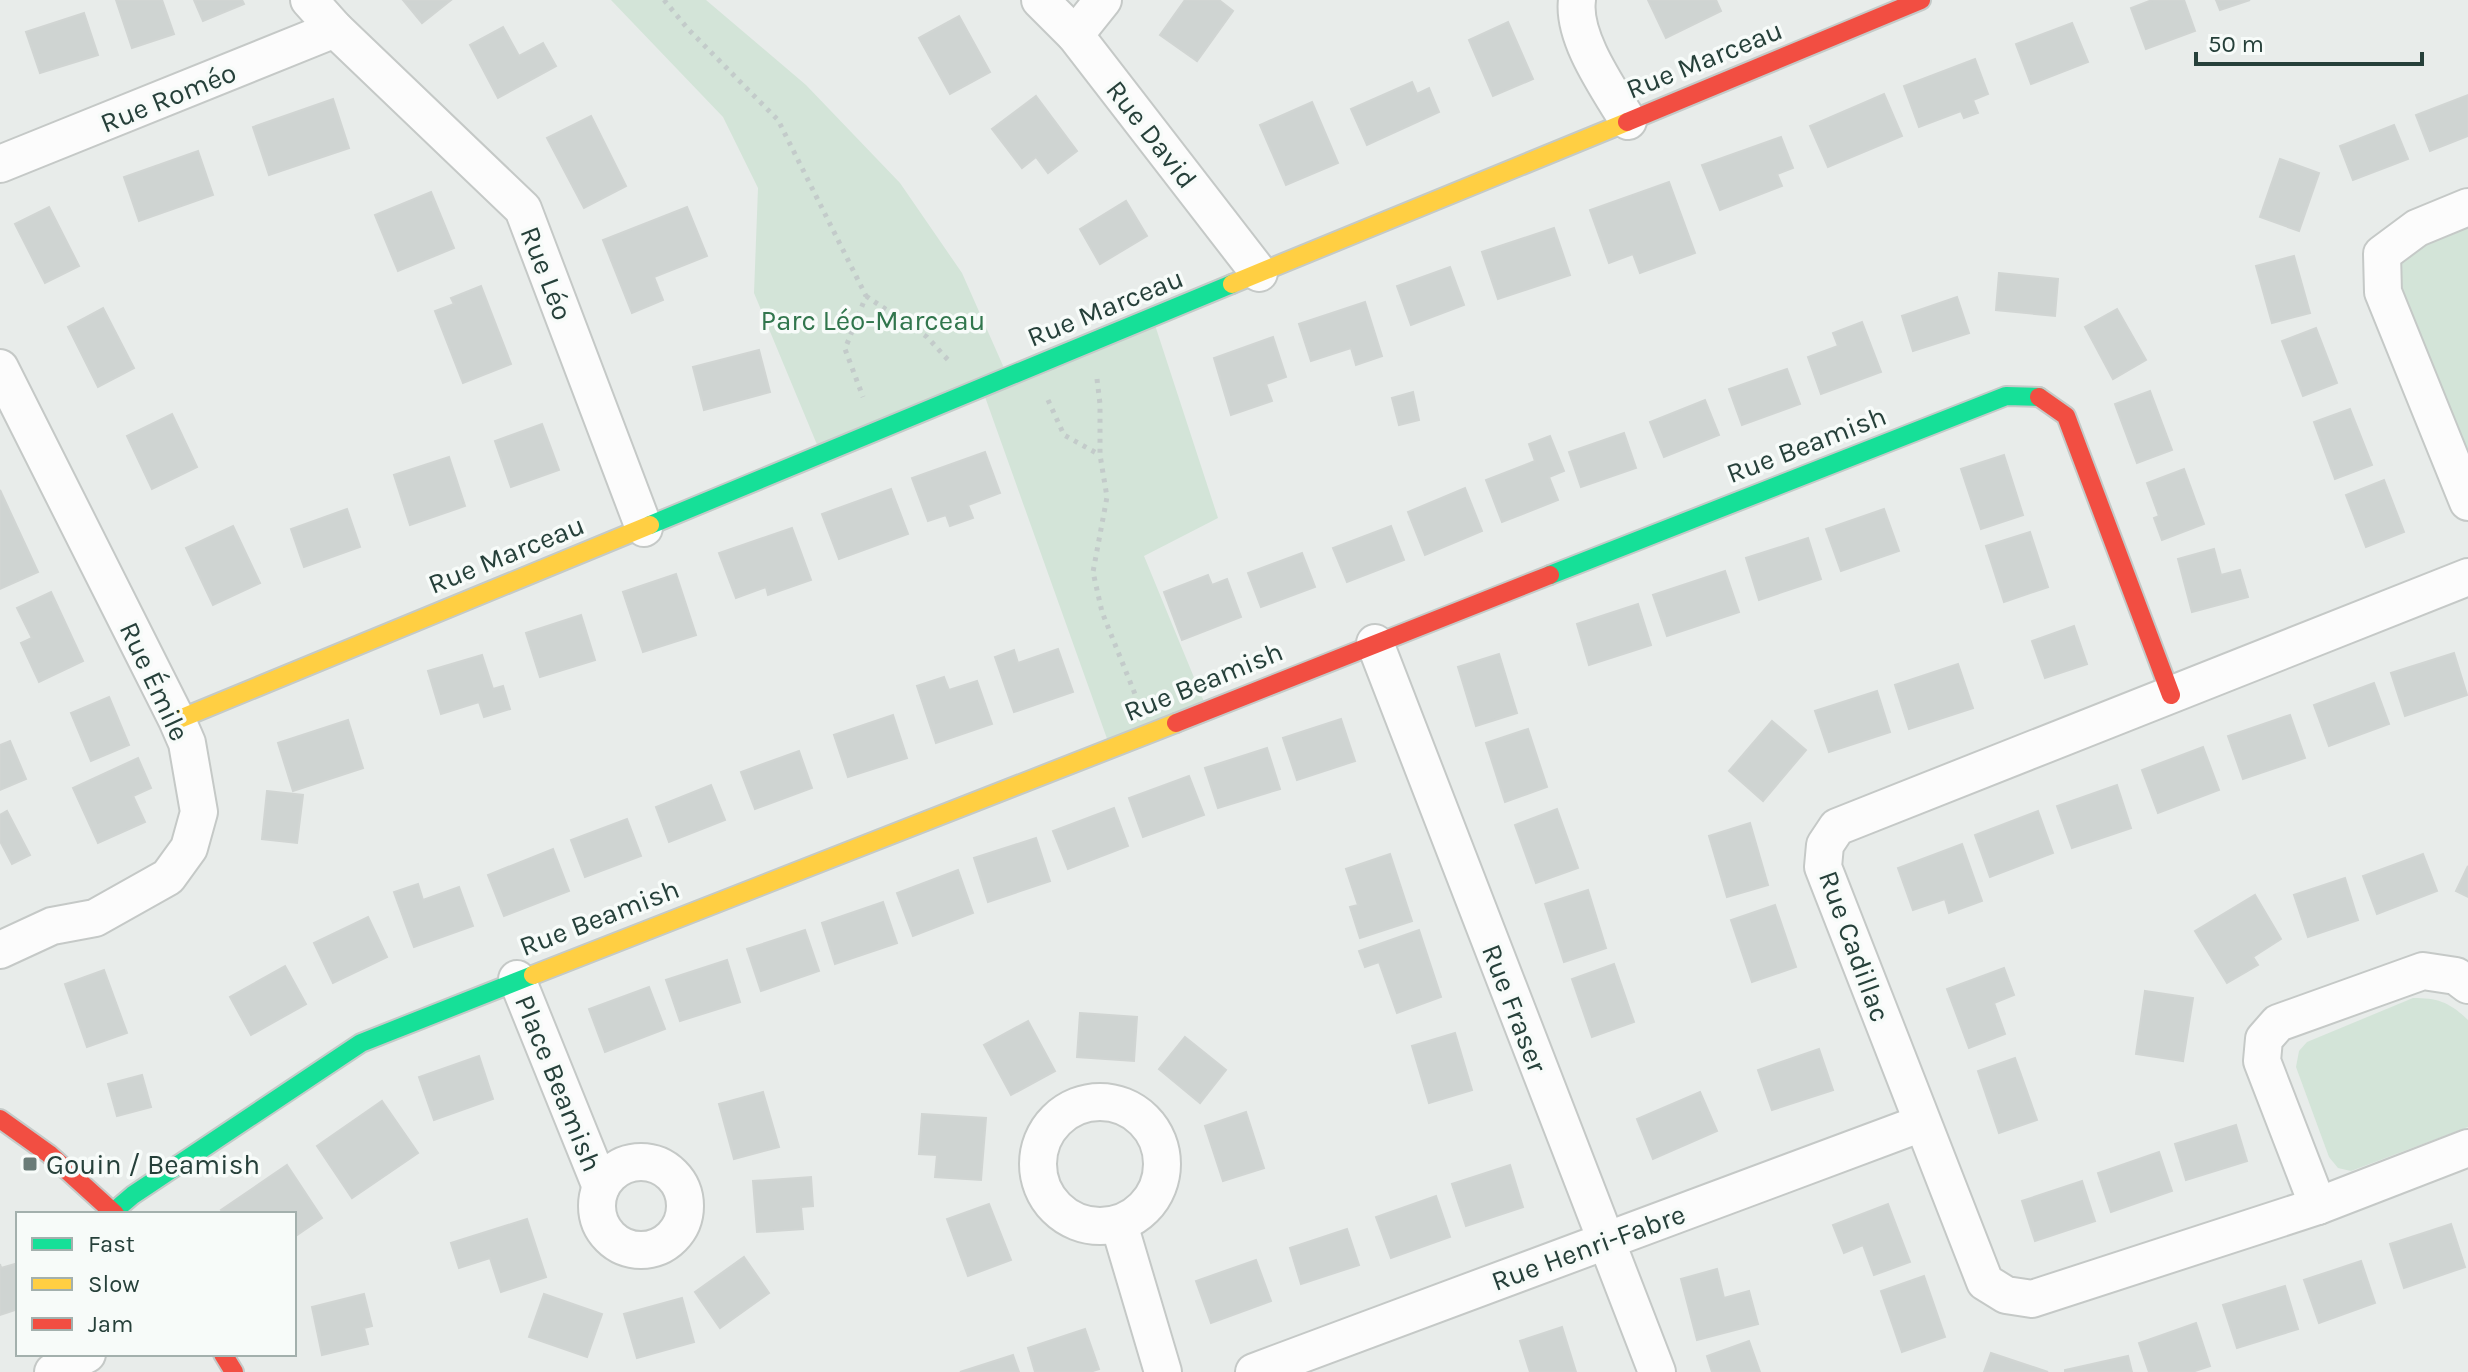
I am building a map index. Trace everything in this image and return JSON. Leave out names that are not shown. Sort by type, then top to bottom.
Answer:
[{"type":"street","name":"Rue Léo","points":[[309,0],[335,29],[523,209],[644,528]]},
{"type":"street","name":"Rue David","points":[[1040,0],[1075,35],[1259,273]]},
{"type":"street","points":[[1075,35],[1103,0]]},
{"type":"street","points":[[1577,0],[1576,10],[1588,53],[1628,121]]},
{"type":"street","name":"Rue Marceau","points":[[177,720],[1921,0]]},
{"type":"street","name":"Rue Roméo","points":[[0,164],[335,29]]},
{"type":"street","points":[[2468,207],[2417,228],[2382,254],[2383,292],[2468,502]]},
{"type":"street","name":"Rue Émile","points":[[0,368],[177,720],[187,743],[199,812],[189,848],[168,877],[95,918],[52,926],[0,950]]},
{"type":"street","name":"Rue Beamish","points":[[115,1212],[133,1195],[361,1043],[517,979],[2006,396],[2038,396],[2066,416],[2171,695]]},
{"type":"street","name":"Rue Cadillac","points":[[2468,577],[1837,827],[1825,845],[1823,867],[1985,1282],[2006,1295],[2032,1299],[2318,1206],[2468,1148]]},
{"type":"street","name":"Rue Fraser","points":[[1375,643],[1657,1372]]},
{"type":"street","points":[[2318,1206],[2262,1061],[2264,1039],[2278,1023],[2423,971],[2456,976],[2468,985]]},
{"type":"street","name":"Place Beamish","points":[[517,979],[601,1187]]},
{"type":"street","points":[[0,1119],[49,1154],[113,1212]]},
{"type":"street","name":"Rue Henri-Fabre","points":[[1254,1372],[1922,1123]]},
{"type":"street","points":[[1119,1224],[1163,1372]]},
{"type":"street","points":[[53,1372],[83,1356]]},
{"type":"path","points":[[664,0],[688,29],[778,120],[866,296],[927,337],[975,390]]},
{"type":"path","points":[[866,296],[845,349],[876,431]]},
{"type":"path","points":[[1092,342],[1100,404],[1100,455],[1107,497],[1093,572],[1102,612],[1151,732]]},
{"type":"path","points":[[1033,367],[1064,435],[1100,455]]},
{"type":"green space","name":"Parc Léo-Marceau","points":[[611,0],[706,0],[806,85],[900,183],[962,273],[1008,377],[818,447],[754,293],[758,188],[723,117]]},
{"type":"green space","points":[[2468,207],[2468,502],[2383,292],[2417,228]]},
{"type":"green space","name":"Parc Léo-Marceau","points":[[1155,325],[1218,518],[1144,556],[1207,709],[1110,747],[984,394]]},
{"type":"green space","points":[[2413,998],[2443,1002],[2468,1020],[2468,1127],[2351,1171],[2338,1168],[2329,1157],[2296,1067],[2299,1051],[2307,1042]]},
{"type":"building","points":[[116,0],[162,0],[174,34],[132,48]]},
{"type":"building","points":[[194,0],[242,0],[244,4],[203,21]]},
{"type":"building","points":[[403,0],[451,0],[422,23]]},
{"type":"building","points":[[1185,0],[1219,0],[1233,11],[1197,61],[1160,35]]},
{"type":"building","points":[[1648,0],[1716,0],[1721,11],[1666,38]]},
{"type":"building","points":[[2152,0],[2184,0],[2195,31],[2146,49],[2131,8]]},
{"type":"building","points":[[2216,0],[2250,0],[2220,10]]},
{"type":"building","points":[[84,13],[98,55],[40,73],[26,32]]},
{"type":"building","points":[[959,16],[990,72],[950,94],[919,38]]},
{"type":"building","points":[[1508,22],[1533,79],[1493,96],[1469,40]]},
{"type":"building","points":[[2072,23],[2088,62],[2031,84],[2016,44]]},
{"type":"building","points":[[503,27],[519,56],[543,43],[556,66],[498,98],[470,45]]},
{"type":"building","points":[[1975,59],[1988,94],[1973,100],[1978,113],[1964,118],[1961,111],[1919,127],[1904,86]]},
{"type":"building","points":[[1412,82],[1417,94],[1429,88],[1439,112],[1367,145],[1351,109]]},
{"type":"building","points":[[1884,94],[1902,136],[1828,167],[1810,126]]},
{"type":"building","points":[[2468,95],[2468,136],[2430,151],[2416,115]]},
{"type":"building","points":[[1036,96],[1077,151],[1048,173],[1036,157],[1022,168],[992,129]]},
{"type":"building","points":[[333,99],[349,148],[269,175],[253,127]]},
{"type":"building","points":[[1312,102],[1338,163],[1286,185],[1260,125]]},
{"type":"building","points":[[591,116],[626,186],[584,208],[547,138]]},
{"type":"building","points":[[2394,125],[2408,159],[2353,180],[2340,146]]},
{"type":"building","points":[[1781,137],[1793,168],[1777,174],[1782,186],[1720,210],[1702,165]]},
{"type":"building","points":[[198,151],[213,195],[139,221],[124,177]]},
{"type":"building","points":[[2280,159],[2319,173],[2299,231],[2260,217]]},
{"type":"building","points":[[1669,182],[1695,253],[1640,273],[1633,254],[1609,263],[1590,210]]},
{"type":"building","points":[[431,192],[454,248],[398,271],[375,215]]},
{"type":"building","points":[[1126,201],[1147,236],[1100,264],[1080,229]]},
{"type":"building","points":[[49,207],[79,266],[45,283],[15,224]]},
{"type":"building","points":[[687,207],[707,256],[654,277],[663,300],[632,313],[603,240]]},
{"type":"building","points":[[1554,228],[1570,275],[1498,299],[1482,252]]},
{"type":"building","points":[[2294,256],[2310,313],[2272,323],[2256,266]]},
{"type":"building","points":[[1450,267],[1464,305],[1411,325],[1397,286]]},
{"type":"building","points":[[1999,273],[2058,279],[2055,316],[1996,310]]},
{"type":"building","points":[[481,286],[511,364],[463,383],[435,311],[454,304],[451,298]]},
{"type":"building","points":[[1957,297],[1969,333],[1913,351],[1902,316]]},
{"type":"building","points":[[1365,302],[1382,356],[1356,365],[1351,348],[1311,361],[1299,324]]},
{"type":"building","points":[[103,308],[134,368],[98,387],[68,327]]},
{"type":"building","points":[[2117,309],[2146,360],[2113,379],[2085,327]]},
{"type":"building","points":[[1862,322],[1881,372],[1821,394],[1808,357],[1838,346],[1833,333]]},
{"type":"building","points":[[2316,328],[2337,383],[2303,396],[2282,341]]},
{"type":"building","points":[[1273,337],[1286,377],[1266,384],[1272,401],[1231,415],[1214,358]]},
{"type":"building","points":[[759,350],[770,392],[704,410],[693,367]]},
{"type":"building","points":[[1787,369],[1800,404],[1742,425],[1729,389]]},
{"type":"building","points":[[2150,391],[2172,450],[2137,463],[2115,404]]},
{"type":"building","points":[[1413,392],[1419,420],[1399,425],[1392,398]]},
{"type":"building","points":[[1705,400],[1719,435],[1664,457],[1650,422]]},
{"type":"building","points":[[2350,409],[2372,465],[2335,479],[2314,422]]},
{"type":"building","points":[[172,414],[197,467],[152,489],[127,436]]},
{"type":"building","points":[[542,424],[559,470],[511,487],[495,441]]},
{"type":"building","points":[[1624,433],[1636,468],[1581,487],[1569,452]]},
{"type":"building","points":[[1550,436],[1564,471],[1549,477],[1558,500],[1502,522],[1486,480],[1535,461],[1529,444]]},
{"type":"building","points":[[985,452],[1000,493],[968,505],[973,518],[950,526],[946,515],[928,521],[912,478]]},
{"type":"building","points":[[2004,455],[2023,515],[1981,529],[1961,469]]},
{"type":"building","points":[[449,457],[465,506],[410,525],[394,475]]},
{"type":"building","points":[[2184,469],[2204,524],[2162,540],[2154,518],[2159,516],[2147,483]]},
{"type":"building","points":[[2384,480],[2404,532],[2366,547],[2346,495]]},
{"type":"building","points":[[1465,488],[1482,531],[1425,555],[1408,512]]},
{"type":"building","points":[[891,489],[908,534],[839,559],[822,514]]},
{"type":"building","points":[[0,490],[38,572],[0,589]]},
{"type":"building","points":[[347,509],[360,547],[304,567],[291,529]]},
{"type":"building","points":[[1884,509],[1899,551],[1841,571],[1826,529]]},
{"type":"building","points":[[233,526],[260,583],[213,605],[186,548]]},
{"type":"building","points":[[1391,526],[1404,560],[1347,582],[1333,548]]},
{"type":"building","points":[[792,528],[811,580],[768,595],[766,587],[736,598],[719,553]]},
{"type":"building","points":[[2030,532],[2048,587],[2004,602],[1986,546]]},
{"type":"building","points":[[1808,538],[1821,579],[1759,600],[1746,558]]},
{"type":"building","points":[[2214,549],[2221,575],[2240,570],[2248,597],[2192,612],[2178,559]]},
{"type":"building","points":[[1302,553],[1315,587],[1261,607],[1248,573]]},
{"type":"building","points":[[1725,571],[1739,612],[1667,636],[1653,595]]},
{"type":"building","points":[[676,574],[696,635],[643,652],[623,592]]},
{"type":"building","points":[[1208,575],[1212,585],[1227,579],[1241,617],[1182,640],[1164,592]]},
{"type":"building","points":[[51,592],[83,661],[39,682],[21,643],[32,638],[17,608]]},
{"type":"building","points":[[1638,604],[1651,645],[1589,665],[1577,624]]},
{"type":"building","points":[[581,615],[595,660],[540,677],[526,633]]},
{"type":"building","points":[[2074,626],[2087,664],[2045,678],[2032,641]]},
{"type":"building","points":[[1058,649],[1073,692],[1014,712],[995,657],[1014,650],[1018,663]]},
{"type":"building","points":[[2454,653],[2467,695],[2405,716],[2391,673]]},
{"type":"building","points":[[1499,654],[1517,713],[1476,726],[1458,667]]},
{"type":"building","points":[[482,655],[493,689],[503,686],[510,709],[484,717],[479,702],[441,714],[428,671]]},
{"type":"building","points":[[1958,664],[1973,708],[1909,729],[1895,685]]},
{"type":"building","points":[[944,677],[949,690],[977,681],[992,724],[936,743],[917,686]]},
{"type":"building","points":[[2374,683],[2389,724],[2329,746],[2314,705]]},
{"type":"building","points":[[1877,691],[1890,732],[1829,752],[1815,711]]},
{"type":"building","points":[[109,697],[129,745],[91,761],[71,713]]},
{"type":"building","points":[[893,715],[907,758],[848,777],[834,735]]},
{"type":"building","points":[[2290,715],[2305,758],[2243,779],[2228,736]]},
{"type":"building","points":[[1341,719],[1355,761],[1297,780],[1283,738]]},
{"type":"building","points":[[348,720],[363,768],[293,791],[278,743]]},
{"type":"building","points":[[1772,721],[1806,750],[1763,801],[1729,771]]},
{"type":"building","points":[[1528,729],[1547,787],[1505,802],[1486,743]]},
{"type":"building","points":[[10,741],[26,779],[0,790],[0,745]]},
{"type":"building","points":[[2203,747],[2219,790],[2158,813],[2142,770]]},
{"type":"building","points":[[1267,748],[1280,789],[1218,808],[1205,768]]},
{"type":"building","points":[[799,751],[812,788],[755,809],[741,772]]},
{"type":"building","points":[[138,758],[151,788],[133,796],[145,822],[98,843],[73,788]]},
{"type":"building","points":[[1189,776],[1204,815],[1143,837],[1129,798]]},
{"type":"building","points":[[711,785],[725,820],[669,842],[656,807]]},
{"type":"building","points":[[2117,785],[2131,828],[2072,848],[2057,806]]},
{"type":"building","points":[[267,791],[303,795],[297,843],[262,839]]},
{"type":"building","points":[[1114,808],[1128,846],[1068,869],[1053,831]]},
{"type":"building","points":[[1557,809],[1578,868],[1536,883],[1515,825]]},
{"type":"building","points":[[7,811],[30,855],[12,864],[0,841],[0,815]]},
{"type":"building","points":[[2038,811],[2053,853],[1990,877],[1975,835]]},
{"type":"building","points":[[627,819],[641,856],[585,877],[571,840]]},
{"type":"building","points":[[1750,823],[1768,885],[1727,897],[1709,836]]},
{"type":"building","points":[[1036,838],[1050,881],[988,902],[974,858]]},
{"type":"building","points":[[1962,844],[1982,901],[1949,913],[1945,899],[1913,910],[1898,868]]},
{"type":"building","points":[[553,849],[569,891],[504,916],[488,875]]},
{"type":"building","points":[[1390,854],[1412,921],[1360,938],[1350,907],[1358,905],[1346,869]]},
{"type":"building","points":[[2423,854],[2437,891],[2377,914],[2363,876]]},
{"type":"building","points":[[2468,866],[2468,897],[2456,891]]},
{"type":"building","points":[[958,870],[973,913],[913,936],[897,893]]},
{"type":"building","points":[[2345,878],[2358,920],[2308,937],[2294,895]]},
{"type":"building","points":[[418,884],[423,900],[459,887],[473,926],[414,947],[394,892]]},
{"type":"building","points":[[1588,890],[1606,948],[1564,962],[1545,904]]},
{"type":"building","points":[[2255,895],[2281,939],[2253,957],[2258,965],[2227,983],[2195,931]]},
{"type":"building","points":[[883,902],[897,943],[835,964],[822,923]]},
{"type":"building","points":[[1775,905],[1796,967],[1752,982],[1731,920]]},
{"type":"building","points":[[368,917],[387,957],[333,983],[314,943]]},
{"type":"building","points":[[805,930],[819,971],[761,991],[747,949]]},
{"type":"building","points":[[1419,930],[1441,997],[1397,1013],[1379,962],[1365,967],[1359,951]]},
{"type":"building","points":[[727,960],[740,1002],[680,1021],[666,980]]},
{"type":"building","points":[[1614,964],[1634,1022],[1592,1037],[1572,979]]},
{"type":"building","points":[[285,966],[306,1004],[251,1035],[230,997]]},
{"type":"building","points":[[2004,968],[2014,995],[1994,1003],[2005,1034],[1969,1048],[1947,989]]},
{"type":"building","points":[[104,970],[127,1033],[87,1047],[65,984]]},
{"type":"building","points":[[649,987],[665,1029],[605,1052],[589,1009]]},
{"type":"building","points":[[2145,991],[2193,998],[2183,1061],[2136,1054]]},
{"type":"building","points":[[1080,1013],[1137,1017],[1134,1061],[1077,1057]]},
{"type":"building","points":[[1028,1021],[1055,1071],[1011,1095],[984,1045]]},
{"type":"building","points":[[1455,1033],[1472,1090],[1429,1103],[1412,1046]]},
{"type":"building","points":[[1185,1037],[1226,1070],[1200,1103],[1159,1069]]},
{"type":"building","points":[[1819,1049],[1833,1090],[1772,1110],[1758,1070]]},
{"type":"building","points":[[479,1056],[493,1099],[434,1120],[419,1077]]},
{"type":"building","points":[[2015,1058],[2037,1120],[1999,1133],[1978,1071]]},
{"type":"building","points":[[142,1075],[151,1107],[117,1116],[108,1084]]},
{"type":"building","points":[[763,1092],[779,1147],[734,1159],[719,1104]]},
{"type":"building","points":[[1700,1092],[1717,1131],[1653,1159],[1637,1119]]},
{"type":"building","points":[[382,1101],[418,1153],[352,1198],[317,1146]]},
{"type":"building","points":[[1246,1112],[1264,1168],[1223,1181],[1205,1126]]},
{"type":"building","points":[[922,1114],[986,1118],[981,1180],[935,1177],[937,1155],[919,1154]]},
{"type":"building","points":[[2236,1125],[2247,1161],[2186,1180],[2175,1144]]},
{"type":"building","points":[[2159,1152],[2172,1191],[2111,1212],[2098,1173]]},
{"type":"building","points":[[287,1165],[322,1218],[296,1236],[296,1212],[221,1210]]},
{"type":"building","points":[[1510,1165],[1523,1207],[1466,1226],[1452,1184]]},
{"type":"building","points":[[811,1177],[813,1206],[801,1207],[803,1229],[757,1232],[753,1181]]},
{"type":"building","points":[[2082,1181],[2095,1221],[2035,1241],[2022,1201]]},
{"type":"building","points":[[1436,1196],[1450,1237],[1391,1258],[1376,1217]]},
{"type":"building","points":[[989,1204],[1011,1260],[968,1276],[947,1219]]},
{"type":"building","points":[[1888,1204],[1910,1262],[1874,1275],[1863,1245],[1844,1253],[1833,1225]]},
{"type":"building","points":[[527,1219],[546,1277],[501,1292],[490,1258],[459,1268],[451,1243]]},
{"type":"building","points":[[2451,1224],[2465,1267],[2404,1288],[2390,1244]]},
{"type":"building","points":[[1347,1229],[1359,1265],[1301,1284],[1290,1248]]},
{"type":"building","points":[[744,1257],[769,1293],[720,1328],[695,1292]]},
{"type":"building","points":[[1256,1260],[1271,1301],[1211,1323],[1196,1281]]},
{"type":"building","points":[[2361,1261],[2375,1303],[2319,1323],[2304,1280]]},
{"type":"building","points":[[0,1264],[1,1268],[16,1264],[16,1310],[0,1315]]},
{"type":"building","points":[[1717,1269],[1724,1298],[1749,1291],[1758,1324],[1697,1340],[1681,1279]]},
{"type":"building","points":[[1924,1276],[1945,1337],[1902,1352],[1881,1291]]},
{"type":"building","points":[[2285,1286],[2298,1329],[2237,1348],[2223,1305]]},
{"type":"building","points":[[364,1294],[372,1326],[364,1328],[368,1344],[322,1355],[312,1307]]},
{"type":"building","points":[[544,1294],[602,1314],[587,1357],[529,1337]]},
{"type":"building","points":[[682,1298],[694,1342],[637,1358],[624,1314]]},
{"type":"building","points":[[2196,1323],[2210,1366],[2192,1372],[2149,1372],[2139,1343]]},
{"type":"building","points":[[1562,1327],[1576,1372],[1530,1372],[1520,1341]]},
{"type":"building","points":[[1085,1329],[1099,1369],[1090,1372],[1035,1372],[1028,1348]]},
{"type":"building","points":[[1749,1341],[1760,1372],[1712,1372],[1707,1356]]},
{"type":"building","points":[[1991,1353],[2048,1372],[1984,1372]]},
{"type":"building","points":[[1013,1355],[1019,1372],[960,1372]]},
{"type":"building","points":[[2128,1356],[2132,1372],[2065,1372],[2065,1370]]},
{"type":"traffic: fast","points":[[650,525],[1232,284]]},
{"type":"traffic: fast","points":[[1550,575],[2006,396],[2039,397]]},
{"type":"traffic: fast","points":[[113,1212],[133,1195],[361,1043],[533,975]]},
{"type":"traffic: slow","points":[[1232,284],[1627,122]]},
{"type":"traffic: slow","points":[[177,720],[650,525]]},
{"type":"traffic: slow","points":[[533,975],[1176,723]]},
{"type":"traffic: jam","points":[[1627,122],[1921,0]]},
{"type":"traffic: jam","points":[[2039,397],[2066,416],[2171,695]]},
{"type":"traffic: jam","points":[[1176,723],[1550,575]]},
{"type":"traffic: jam","points":[[0,1119],[49,1154],[113,1212]]},
{"type":"traffic: jam","points":[[224,1356],[234,1372]]},
{"type":"place","name":"Gouin / Beamish","points":[[30,1164]]}]
